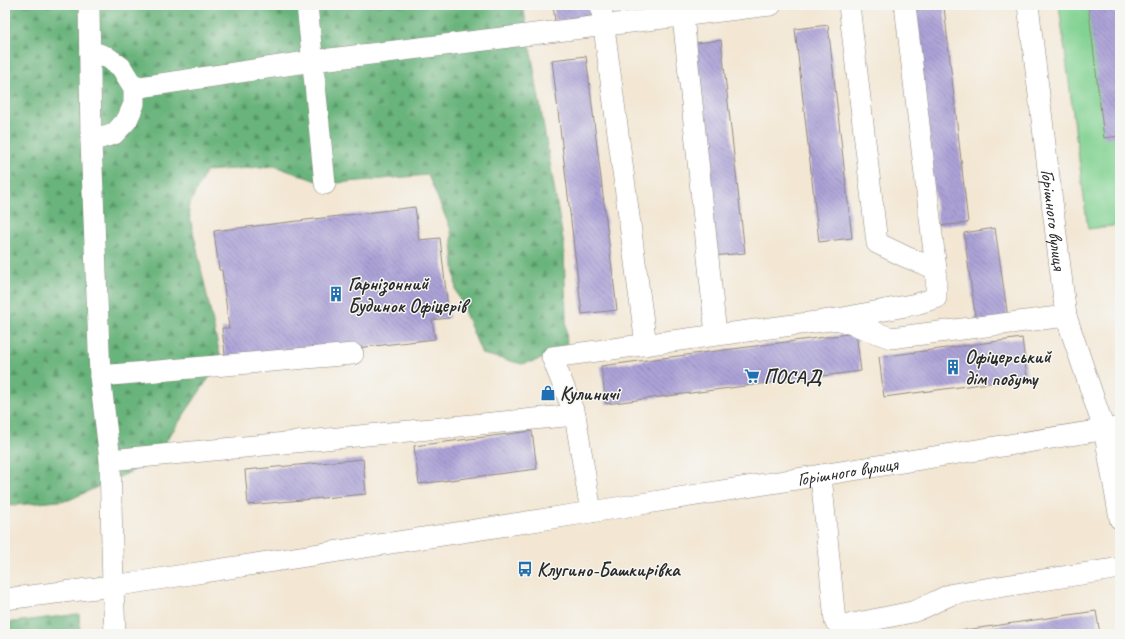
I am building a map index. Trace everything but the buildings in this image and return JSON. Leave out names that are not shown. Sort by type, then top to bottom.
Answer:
[{"type":"street","points":[[89,5],[91,141],[100,376],[110,460],[113,586],[116,634]]},
{"type":"street","points":[[307,5],[325,184]]},
{"type":"street","points":[[134,88],[602,15],[683,16],[771,5]]},
{"type":"street","points":[[849,5],[877,242],[906,257],[936,269]]},
{"type":"street","points":[[591,512],[575,415],[552,357],[838,319],[916,304],[936,298],[936,269],[905,5]]},
{"type":"street","name":"Горішного вулиця","points":[[5,599],[113,586],[591,512],[1112,428],[1066,316],[1028,5]]},
{"type":"street","points":[[602,15],[646,345]]},
{"type":"street","points":[[683,16],[716,335]]},
{"type":"street","points":[[90,51],[107,57],[121,67],[134,88],[134,104],[127,120],[114,134],[91,141]]},
{"type":"street","points":[[838,319],[891,338],[1066,316]]},
{"type":"street","points":[[100,376],[353,354]]},
{"type":"street","points":[[110,460],[575,415]]},
{"type":"street","points":[[1112,428],[1120,519]]},
{"type":"street","points":[[821,474],[835,621],[843,626],[882,626],[922,609],[942,597],[953,594],[1120,568]]},
{"type":"green space","points":[[5,5],[523,5],[564,245],[567,353],[522,364],[482,354],[456,291],[451,230],[428,175],[325,184],[274,166],[206,171],[188,208],[221,360],[152,462],[69,500],[5,506]]},
{"type":"green space","points":[[1059,5],[1120,5],[1120,225],[1088,229]]},
{"type":"green space","points":[[79,614],[80,634],[5,634],[5,623]]},
{"type":"place","name":"Гарнізонний Будинок Офіцерів","points":[[336,294]]},
{"type":"place","name":"Офіцерський дім побуту","points":[[953,367]]},
{"type":"place","name":"ПОСАД","points":[[752,376]]},
{"type":"place","name":"Кулиничі","points":[[548,393]]},
{"type":"place","name":"Клугино-Башкирівка","points":[[525,569]]}]
